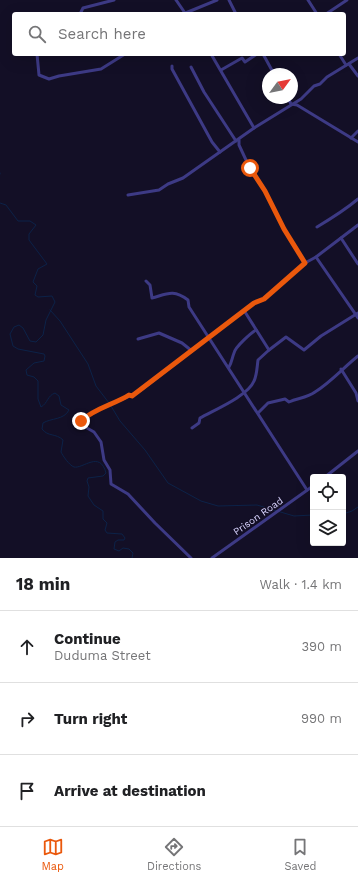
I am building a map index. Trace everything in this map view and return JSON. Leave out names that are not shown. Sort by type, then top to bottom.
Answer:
[{"type":"street","points":[[81,12],[83,8],[114,0]]},
{"type":"street","points":[[176,0],[184,12]]},
{"type":"street","points":[[190,12],[217,0]]},
{"type":"street","points":[[229,0],[235,12]]},
{"type":"street","points":[[308,0],[316,12]]},
{"type":"street","points":[[329,12],[347,0]]},
{"type":"street","points":[[37,56],[39,76],[49,79],[101,69],[122,56]]},
{"type":"street","points":[[212,56],[254,128]]},
{"type":"street","points":[[221,70],[242,58],[245,62],[254,56]]},
{"type":"street","points":[[264,56],[271,68]]},
{"type":"street","points":[[341,56],[358,76]]},
{"type":"street","points":[[298,100],[305,96],[314,86],[320,84],[327,77],[358,58]]},
{"type":"street","points":[[172,66],[185,96],[202,122],[212,142],[220,152]]},
{"type":"street","points":[[190,67],[204,92],[239,145],[284,229],[305,263]]},
{"type":"street","points":[[128,194],[159,190],[168,184],[183,178],[291,104],[297,105],[358,142]]},
{"type":"street","points":[[351,138],[358,131]]},
{"type":"street","points":[[317,227],[334,215],[340,214],[358,199]]},
{"type":"street","points":[[191,558],[128,494],[111,484],[110,470],[104,460],[102,442],[94,432],[80,424],[83,419],[93,411],[98,411],[116,401],[123,400],[129,395],[132,396],[245,312],[254,303],[264,299],[305,263],[316,257],[358,225]]},
{"type":"street","points":[[342,238],[358,264]]},
{"type":"street","points":[[316,257],[357,314],[358,318]]},
{"type":"street","points":[[146,281],[150,285],[152,298],[169,292],[182,296],[188,300],[189,307],[307,490]]},
{"type":"street","points":[[245,312],[269,350]]},
{"type":"street","points":[[192,428],[199,423],[200,418],[245,392],[255,380],[258,360],[286,337],[304,350],[317,339],[357,314]]},
{"type":"street","points":[[228,367],[234,357],[235,350],[244,339],[256,330]]},
{"type":"street","points":[[138,340],[159,333],[185,345],[192,351]]},
{"type":"street","points":[[258,413],[268,403],[285,399],[289,402],[309,396],[337,375],[341,369],[358,356]]},
{"type":"street","points":[[341,369],[356,393],[358,401]]},
{"type":"street","points":[[329,474],[358,451]]},
{"type":"street","name":"Prison Road","points":[[212,558],[310,488]]},
{"type":"waterway","points":[[0,203],[6,205],[18,221],[30,221],[36,225],[29,234],[29,240],[47,264],[38,269],[33,282],[37,286],[35,295],[38,297],[52,296],[55,302],[46,320],[43,335],[36,342],[30,341],[23,328],[19,325],[14,327],[10,334],[13,346],[18,349],[44,354],[45,356],[44,361],[34,363],[26,370],[27,375],[34,377],[38,381],[38,399],[41,407],[50,396],[55,393],[59,396],[61,405],[69,410],[64,416],[43,423],[42,429],[47,433],[58,436],[63,440],[61,452],[72,466],[78,467],[91,462],[100,463],[103,466],[106,473],[103,476],[88,478],[88,496],[94,505],[103,511],[103,519],[107,523],[105,530],[107,533],[122,534],[125,538],[124,540],[118,540],[115,542],[114,549],[119,551],[123,548],[129,549],[133,553],[132,558]]},
{"type":"waterway","points":[[50,310],[60,321],[88,364],[96,386],[109,403]]},
{"type":"waterway","points":[[111,406],[120,421],[145,450],[168,483],[201,501],[218,506],[257,505],[294,516],[310,515]]},
{"type":"waterway","points":[[346,513],[358,507]]},
{"type":"route","points":[[81,421],[93,411],[98,411],[116,401],[123,400],[129,395],[132,396],[155,380],[209,338],[222,330],[254,303],[264,299],[281,282],[305,263],[284,229],[265,191],[250,168]]}]
